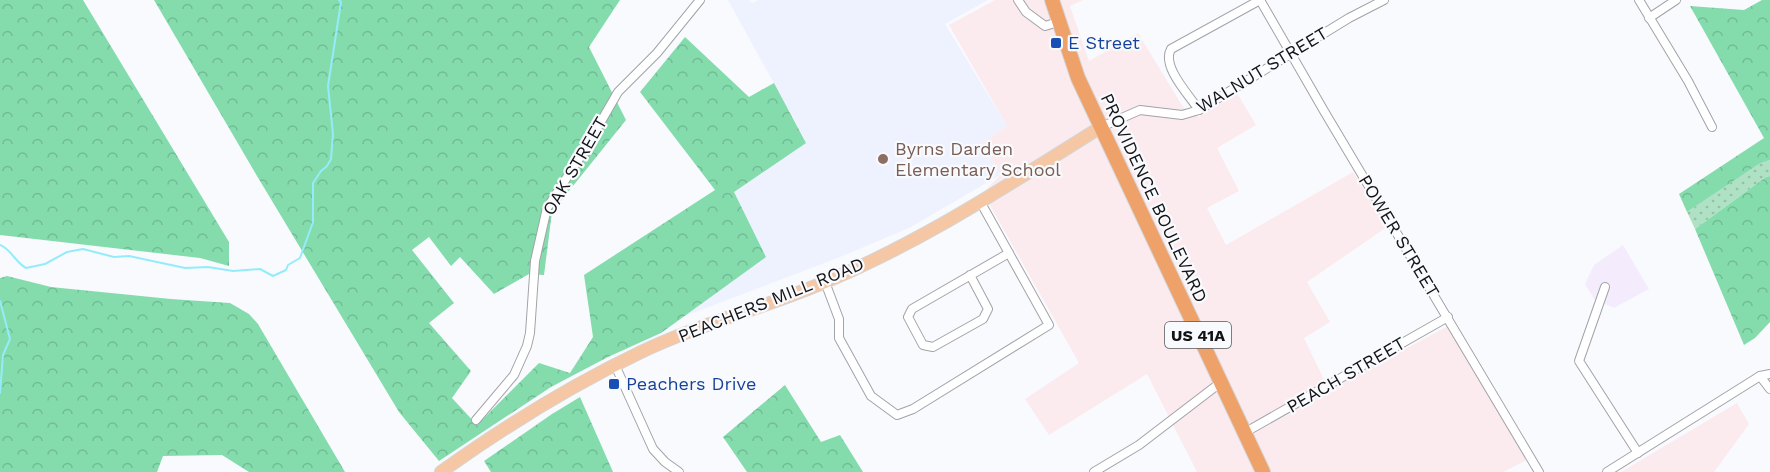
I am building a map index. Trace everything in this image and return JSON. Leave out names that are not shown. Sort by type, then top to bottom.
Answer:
[{"type":"highway","name":"PROVIDENCE BOULEVARD","points":[[1052,0],[1078,78],[1263,472]]},
{"type":"main road","name":"PEACHERS MILL ROAD","points":[[441,472],[550,401],[615,365],[665,341],[825,282],[920,237],[981,203],[1101,127]]},
{"type":"street","name":"OAK STREET","points":[[476,420],[514,375],[527,346],[535,261],[547,208],[584,151],[618,92],[657,53],[700,0]]},
{"type":"street","points":[[1018,0],[1026,12],[1045,26],[1058,22]]},
{"type":"street","points":[[1199,110],[1169,66],[1167,56],[1171,49],[1260,0]]},
{"type":"street","name":"POWER STREET","points":[[1260,0],[1539,472]]},
{"type":"street","name":"WALNUT STREET","points":[[1101,127],[1140,110],[1182,115],[1199,110],[1349,18],[1384,0]]},
{"type":"street","points":[[1639,0],[1688,81],[1712,127]]},
{"type":"street","points":[[1649,18],[1676,0]]},
{"type":"street","points":[[825,282],[839,319],[839,339],[872,396],[897,415],[940,394],[1049,325],[981,203]]},
{"type":"street","points":[[970,275],[988,309],[987,314],[983,319],[933,347],[922,345],[908,316],[912,309],[970,275],[1009,253]]},
{"type":"street","points":[[1605,287],[1579,361],[1638,453]]},
{"type":"street","name":"PEACH STREET","points":[[1245,433],[1448,317]]},
{"type":"street","points":[[615,365],[653,449],[679,472]]},
{"type":"street","points":[[1607,472],[1760,376],[1770,374]]},
{"type":"street","points":[[1760,376],[1770,388]]},
{"type":"street","points":[[1094,472],[1139,445],[1220,383]]},
{"type":"shaded area","name":"Byrns Darden Elementary School","points":[[728,0],[749,0],[752,3],[758,0],[988,0],[945,24],[1007,126],[982,143],[1000,175],[909,228],[840,257],[677,319],[631,249],[805,140]]},
{"type":"shaded area","points":[[995,0],[1083,0],[1070,6],[1089,61],[1138,33],[1183,107],[1199,117],[1237,93],[1256,125],[1217,148],[1239,191],[1207,208],[1226,245],[1353,172],[1387,227],[1307,282],[1330,322],[1304,338],[1329,390],[1448,326],[1527,460],[1503,472],[1197,472],[1147,374],[1049,435],[1025,399],[1079,363],[983,193],[1000,175],[982,143],[1007,126],[949,25]]},
{"type":"shaded area","points":[[1623,245],[1649,289],[1614,308],[1594,299],[1585,284],[1594,265]]},
{"type":"shaded area","points":[[1737,403],[1749,424],[1714,472],[1621,472]]},
{"type":"green space","points":[[0,0],[83,0],[229,242],[229,266],[200,258],[0,235]]},
{"type":"green space","points":[[154,0],[620,0],[589,47],[626,120],[552,212],[544,275],[529,274],[494,294],[460,257],[451,266],[429,237],[412,250],[454,303],[429,323],[471,371],[452,398],[477,425],[539,363],[570,373],[593,337],[584,275],[715,190],[640,92],[685,37],[749,97],[774,83],[806,143],[734,192],[766,257],[661,333],[608,357],[551,387],[439,461],[399,412]]},
{"type":"green space","points":[[1762,0],[1770,0],[1770,160],[1760,163],[1687,212],[1679,194],[1764,138],[1690,6],[1744,10]]},
{"type":"green space","points":[[1770,160],[1770,176],[1695,229],[1687,212],[1760,162]]},
{"type":"green space","points":[[1770,176],[1770,322],[1755,338],[1744,345],[1695,229]]},
{"type":"green space","points":[[7,276],[51,287],[230,303],[249,314],[258,324],[345,472],[249,472],[222,455],[163,456],[157,472],[0,472],[0,278]]},
{"type":"green space","points":[[785,385],[821,442],[840,435],[863,472],[747,472],[723,437]]},
{"type":"green space","points":[[580,397],[613,472],[491,472],[484,461]]},
{"type":"waterway","points":[[0,245],[26,268],[45,264],[67,252],[83,249],[114,257],[129,256],[185,268],[208,267],[233,271],[260,269],[273,276],[286,270],[288,265],[300,258],[313,222],[313,183],[331,159],[333,134],[328,86],[341,2],[339,0]]},
{"type":"waterway","points":[[0,301],[10,339],[3,355],[0,393]]},
{"type":"place","name":"E Street","points":[[1056,43]]},
{"type":"place","name":"Byrns Darden Elementary School","points":[[883,159]]},
{"type":"place","name":"Peachers Drive","points":[[614,384]]}]
